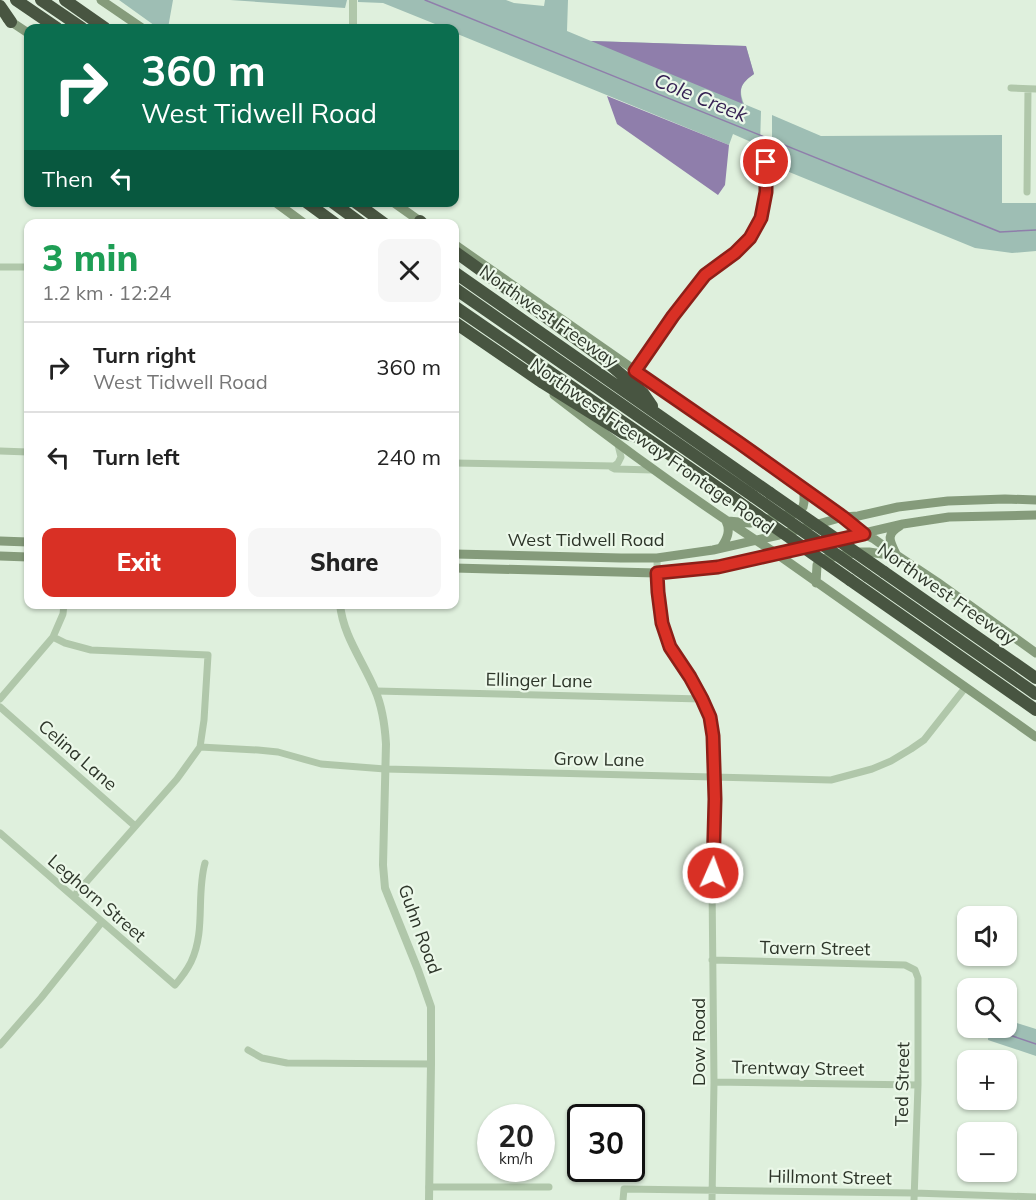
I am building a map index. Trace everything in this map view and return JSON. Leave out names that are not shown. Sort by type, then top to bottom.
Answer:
[{"type":"highway","points":[[16,0],[51,24]]},
{"type":"highway","points":[[41,0],[76,24]]},
{"type":"highway","points":[[64,0],[99,24]]},
{"type":"highway","points":[[0,6],[11,22]]},
{"type":"highway","points":[[313,207],[329,219]]},
{"type":"highway","points":[[339,207],[355,219]]},
{"type":"highway","points":[[362,207],[378,219]]},
{"type":"highway","points":[[459,255],[601,357],[643,393],[655,412]]},
{"type":"highway","name":"Northwest Freeway","points":[[459,275],[1036,678]]},
{"type":"highway","points":[[459,291],[1036,694]]},
{"type":"highway","points":[[459,309],[1036,710]]},
{"type":"highway","points":[[459,325],[623,434],[651,441]]},
{"type":"main road","points":[[101,0],[136,24]]},
{"type":"main road","points":[[0,14],[24,30]]},
{"type":"main road","points":[[282,207],[298,219]]},
{"type":"main road","points":[[400,207],[416,219]]},
{"type":"main road","points":[[459,248],[1036,653]]},
{"type":"main road","name":"Northwest Freeway Frontage Road","points":[[459,332],[550,393],[653,470],[777,554],[1036,737]]},
{"type":"main road","points":[[726,520],[750,524],[796,513],[803,507],[804,490]]},
{"type":"main road","name":"West Tidwell Road","points":[[459,554],[657,558],[721,548],[843,517],[897,507],[948,501],[1036,500]]},
{"type":"main road","points":[[948,501],[950,517]]},
{"type":"main road","name":"West Tidwell Road","points":[[459,568],[657,573],[718,567],[903,524],[950,517],[1036,515]]},
{"type":"main road","points":[[721,548],[729,531],[726,520]]},
{"type":"main road","points":[[898,556],[890,537],[892,531],[903,524]]},
{"type":"main road","points":[[0,541],[24,542]]},
{"type":"main road","points":[[816,583],[817,565],[824,559],[865,551],[898,556]]},
{"type":"main road","points":[[0,556],[24,557]]},
{"type":"main road","points":[[552,570],[554,556]]},
{"type":"street","points":[[353,0],[353,24]]},
{"type":"street","points":[[1011,88],[1032,89],[1027,192]]},
{"type":"street","points":[[635,371],[705,275],[735,253],[750,238],[761,218],[766,192],[766,162]]},
{"type":"street","points":[[1027,172],[1036,172]]},
{"type":"street","points":[[0,267],[24,267]]},
{"type":"street","points":[[459,463],[614,466],[621,459],[618,445]]},
{"type":"street","points":[[0,451],[24,452]]},
{"type":"street","points":[[608,466],[615,469],[653,470]]},
{"type":"street","points":[[657,558],[662,623],[670,647],[702,699],[710,717],[714,738],[713,873]]},
{"type":"street","points":[[0,699],[53,637],[64,609]]},
{"type":"street","name":"Guhn Road","points":[[340,609],[346,630],[376,691],[385,729],[383,865],[385,888],[431,1007],[429,1200]]},
{"type":"street","points":[[53,637],[91,650],[207,655],[204,720],[200,747],[177,779],[74,896]]},
{"type":"street","name":"Grow Lane","points":[[200,747],[278,752],[321,764],[385,769],[831,780],[872,769],[891,761],[924,740],[965,688]]},
{"type":"street","name":"Ellinger Lane","points":[[376,691],[702,699]]},
{"type":"street","name":"Celina Lane","points":[[0,707],[135,826]]},
{"type":"street","name":"Leghorn Street","points":[[0,833],[175,985],[188,969],[195,952],[201,880],[205,863]]},
{"type":"street","name":"Dow Road","points":[[712,883],[714,1082],[712,1200]]},
{"type":"street","points":[[0,1045],[102,922]]},
{"type":"street","name":"Tavern Street","points":[[712,960],[905,965],[915,970]]},
{"type":"street","name":"Ted Street","points":[[914,1197],[918,1085],[918,978],[915,970]]},
{"type":"street","points":[[248,1050],[262,1058],[287,1064],[431,1064]]},
{"type":"street","name":"Trentway Street","points":[[714,1082],[918,1085]]},
{"type":"street","points":[[429,1187],[549,1187]]},
{"type":"street","name":"Hillmont Street","points":[[623,1200],[624,1189],[914,1197],[1036,1197]]},
{"type":"shaded area","points":[[119,0],[173,0],[169,24],[152,24]]},
{"type":"shaded area","points":[[230,0],[347,0],[345,8]]},
{"type":"shaded area","points":[[358,0],[506,0],[544,6],[545,0],[568,0],[567,31],[591,41],[746,46],[754,74],[744,83],[741,94],[744,104],[761,111],[760,146],[733,134],[729,145],[459,35],[459,24],[435,24],[383,3],[358,2]]},
{"type":"shaded area","points":[[591,41],[746,46],[754,74],[746,80],[742,87],[743,104]]},
{"type":"shaded area","points":[[607,96],[729,145],[725,185],[718,195],[617,124]]},
{"type":"shaded area","points":[[772,115],[821,136],[1002,135],[1002,203],[1036,203],[1036,251],[1012,253],[975,248],[772,165]]},
{"type":"shaded area","points":[[1017,1023],[1036,1029],[1036,1056],[988,1040],[988,1038],[1017,1038]]},
{"type":"waterway","name":"Cole Creek","points":[[425,0],[1000,232],[1036,230]]},
{"type":"waterway","points":[[1017,1038],[1036,1044]]},
{"type":"route","points":[[713,873],[715,799],[713,736],[710,717],[690,677],[670,647],[662,623],[657,573],[718,567],[864,534],[738,442],[635,371],[705,275],[735,253],[750,238],[761,218],[766,192],[766,162]]}]
